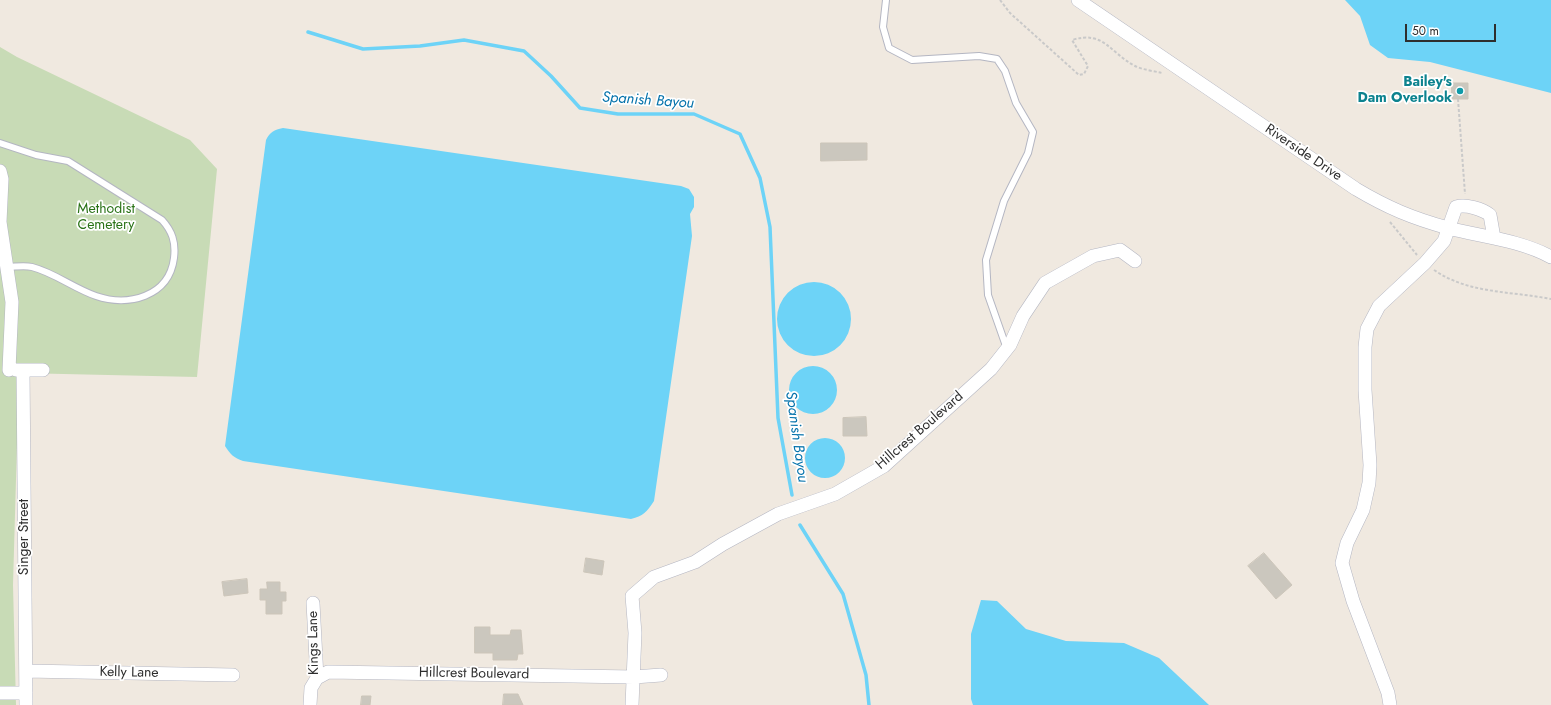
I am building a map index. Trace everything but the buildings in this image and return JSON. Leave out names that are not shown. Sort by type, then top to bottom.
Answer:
[{"type":"street","name":"Riverside Drive","points":[[1078,0],[1356,189],[1399,213],[1450,228],[1518,244],[1551,256]]},
{"type":"street","points":[[0,171],[2,179],[0,222],[12,302],[4,370],[43,370]]},
{"type":"street","points":[[1390,705],[1388,693],[1353,601],[1342,563],[1344,551],[1362,510],[1369,483],[1370,465],[1365,390],[1365,347],[1367,329],[1379,306],[1425,263],[1444,240],[1450,228],[1456,207],[1461,205],[1485,211],[1490,215],[1494,238]]},
{"type":"street","name":"Hillcrest Boulevard","points":[[634,677],[635,633],[632,596],[654,577],[695,562],[723,544],[778,514],[835,494],[884,466],[991,369],[1007,349],[1023,316],[1045,283],[1093,256],[1120,250],[1135,261]]},
{"type":"street","name":"Singer Street","points":[[23,370],[26,699]]},
{"type":"street","name":"Kings Lane","points":[[310,705],[311,688],[317,678],[314,603]]},
{"type":"street","name":"Kelly Lane","points":[[26,670],[233,675]]},
{"type":"street","name":"Hillcrest Boulevard","points":[[317,678],[328,672],[634,677],[661,676]]},
{"type":"street","points":[[632,705],[634,677]]},
{"type":"street","points":[[0,693],[26,699]]},
{"type":"lane","points":[[886,0],[883,27],[889,48],[912,60],[979,56],[997,59],[1005,71],[1016,103],[1034,132],[1028,153],[1004,201],[986,260],[988,295],[1007,349]]},
{"type":"lane","points":[[0,143],[36,155],[68,161],[162,220],[170,229],[174,241],[174,259],[167,278],[161,287],[152,294],[137,299],[116,300],[95,296],[47,272],[30,266],[7,267]]},
{"type":"path","points":[[1000,0],[1010,13],[1079,75],[1084,74],[1088,66],[1072,40],[1084,36],[1092,36],[1101,41],[1135,66],[1166,74]]},
{"type":"path","points":[[1458,99],[1465,195]]},
{"type":"path","points":[[1389,220],[1411,249],[1425,263],[1447,278],[1464,286],[1551,300]]},
{"type":"green space","name":"Methodist Cemetery","points":[[0,47],[17,57],[190,140],[217,169],[197,377],[19,373],[13,585],[16,705],[0,705]]},
{"type":"water","points":[[1345,0],[1551,0],[1551,93],[1430,62],[1388,58],[1370,45],[1360,16]]},
{"type":"water","points":[[283,128],[681,186],[689,189],[694,197],[694,207],[690,214],[692,236],[654,501],[647,511],[642,515],[631,519],[243,461],[237,459],[231,453],[225,446],[266,140],[273,132]]},
{"type":"water","points":[[814,282],[828,285],[840,293],[848,305],[851,319],[848,333],[840,345],[828,353],[814,356],[800,353],[788,345],[780,333],[777,319],[780,305],[788,293],[800,285]]},
{"type":"water","points":[[808,366],[818,366],[830,373],[837,385],[837,395],[830,407],[818,414],[808,414],[800,410],[793,403],[789,395],[789,385],[793,377],[800,370]]},
{"type":"water","points":[[825,438],[839,444],[845,458],[839,472],[825,478],[811,472],[805,458],[811,444]]},
{"type":"water","points":[[981,600],[997,601],[1026,629],[1066,641],[1124,643],[1159,658],[1209,705],[973,705],[971,699],[971,634]]},
{"type":"waterway","name":"Spanish Bayou","points":[[308,32],[363,49],[420,46],[464,40],[524,51],[551,76],[580,108],[618,114],[694,114],[740,134],[760,178],[770,227],[778,418],[792,495]]},
{"type":"waterway","name":"Spanish Bayou","points":[[800,525],[843,594],[866,675],[869,705]]},
{"type":"place","name":"Bailey's Dam Overlook","points":[[1460,91]]}]
